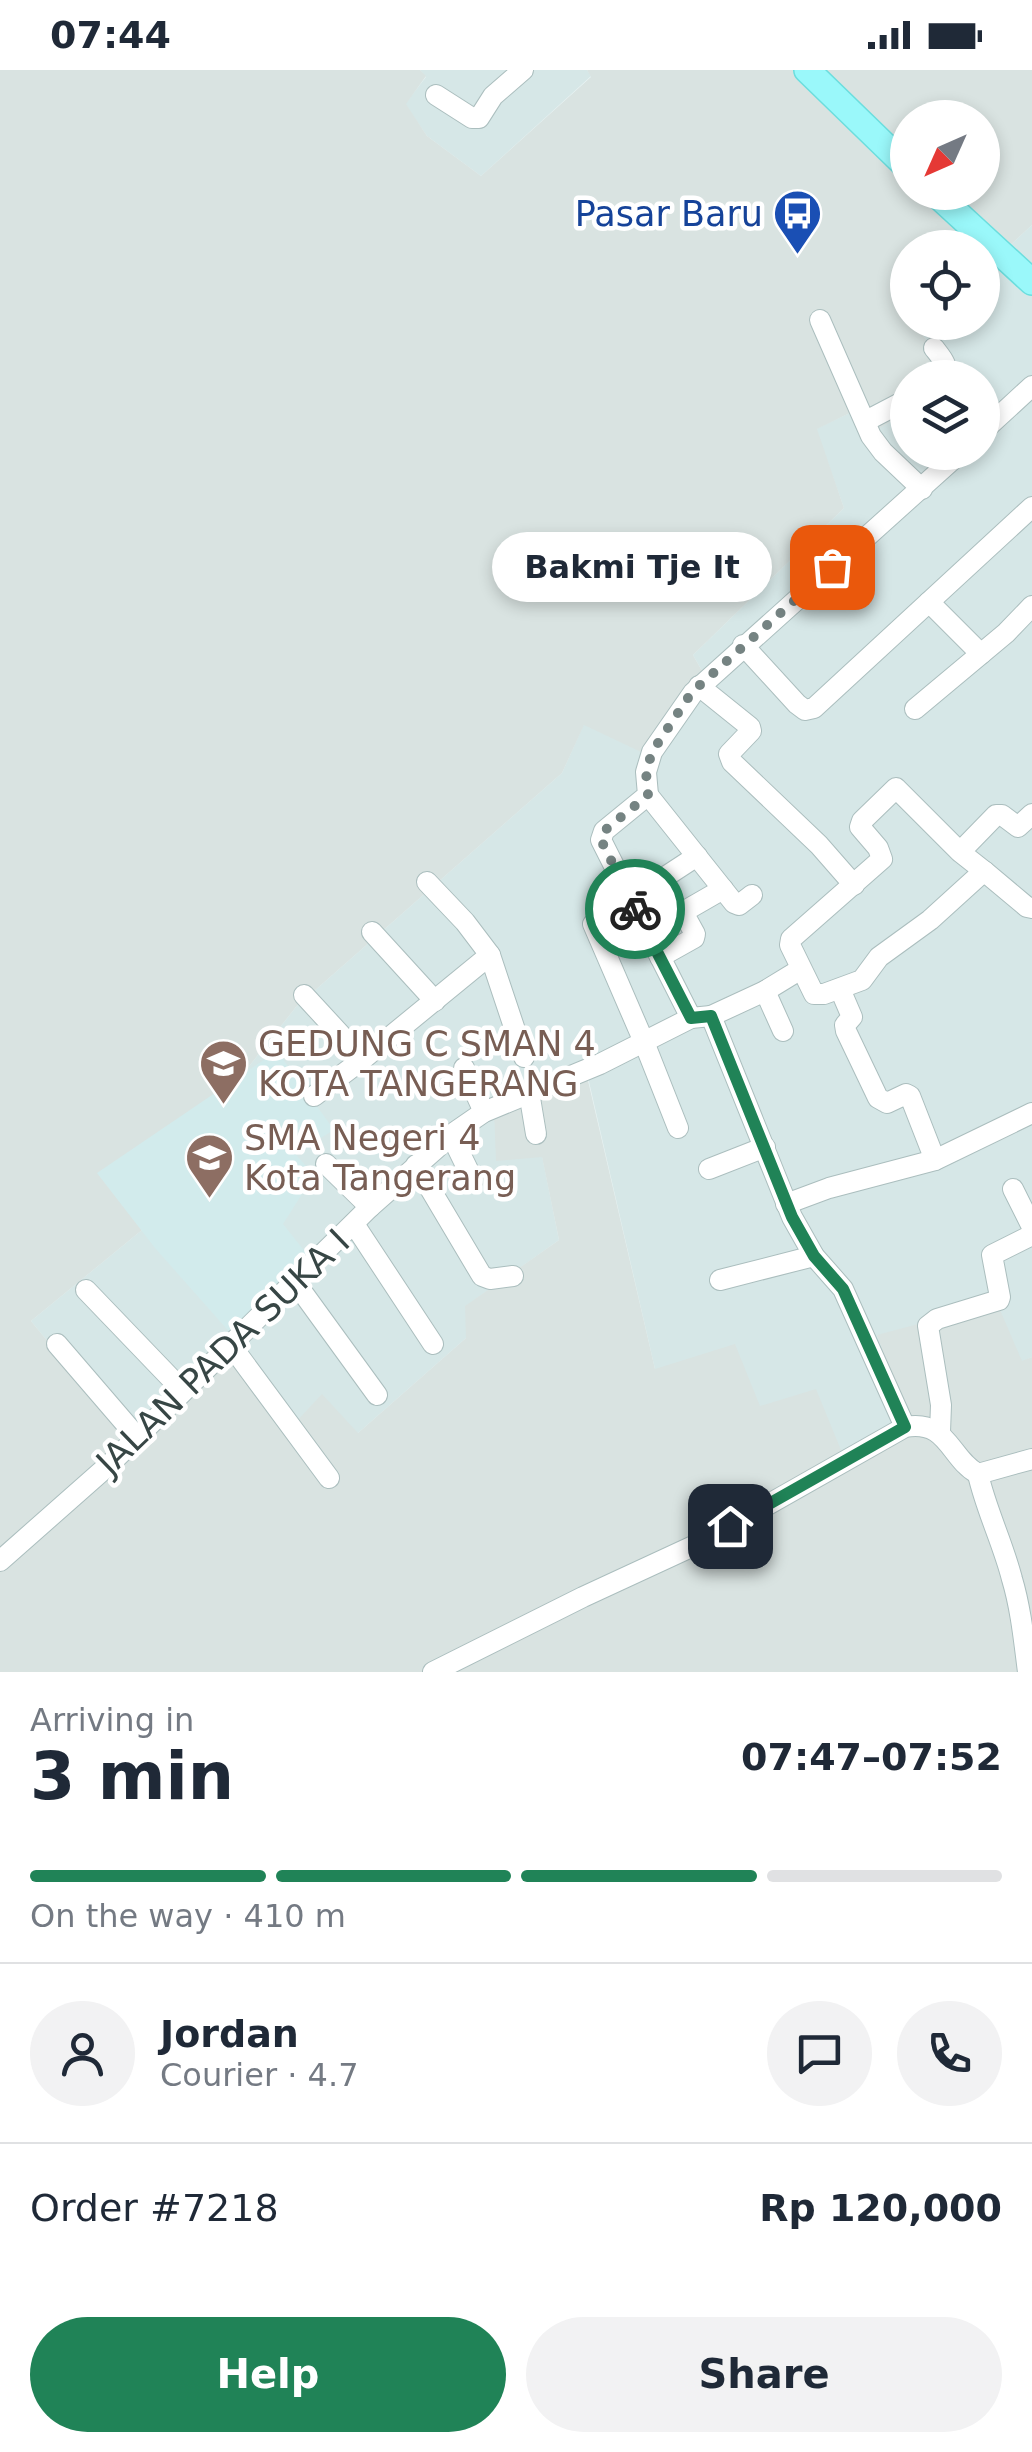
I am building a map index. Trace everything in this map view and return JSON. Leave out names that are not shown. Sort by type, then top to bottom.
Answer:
[{"type":"main road","points":[[806,70],[890,151]]},
{"type":"main road","points":[[822,70],[890,130]]},
{"type":"main road","points":[[954,210],[1032,282]]},
{"type":"main road","points":[[976,210],[1032,262]]},
{"type":"street","points":[[436,95],[472,118],[479,118],[493,96],[523,70]]},
{"type":"street","points":[[820,320],[871,436],[922,489]]},
{"type":"street","points":[[934,348],[942,360]]},
{"type":"street","points":[[1000,415],[1032,386]]},
{"type":"street","points":[[866,421],[890,408]]},
{"type":"street","points":[[752,895],[736,905],[648,795],[646,772],[652,752],[699,686],[942,470]]},
{"type":"street","points":[[743,645],[797,704],[814,708],[1032,507]]},
{"type":"street","points":[[929,602],[981,654]]},
{"type":"street","points":[[915,709],[1006,634],[1032,606]]},
{"type":"street","points":[[699,686],[750,727],[751,731],[729,754],[732,762],[819,845],[854,885]]},
{"type":"street","points":[[984,871],[930,920],[879,958],[862,980],[814,994],[790,945],[793,936],[882,859],[860,827],[896,788],[960,852],[1032,908]]},
{"type":"street","points":[[648,795],[604,831],[601,840],[660,957],[701,1017],[765,1147],[786,1204],[814,1256],[843,1289],[905,1427]]},
{"type":"street","points":[[960,852],[998,814],[1016,827],[1032,814]]},
{"type":"street","points":[[678,1128],[592,924],[698,856]]},
{"type":"street","points":[[427,882],[490,955],[524,1057]]},
{"type":"street","points":[[660,957],[694,938],[684,914],[722,889]]},
{"type":"street","points":[[372,932],[435,1000]]},
{"type":"street","points":[[314,1096],[490,955]]},
{"type":"street","name":"JALAN PADA SUKA I","points":[[0,1562],[111,1464],[370,1207],[451,1135],[484,1112],[765,991],[801,968]]},
{"type":"street","points":[[840,989],[852,1017],[846,1031],[878,1098],[887,1103],[906,1094],[910,1096],[935,1160]]},
{"type":"street","points":[[765,991],[784,1030]]},
{"type":"street","points":[[304,995],[363,1060]]},
{"type":"street","points":[[464,1068],[484,1112]]},
{"type":"street","points":[[529,1092],[536,1134]]},
{"type":"street","points":[[786,1204],[829,1188],[935,1160],[1032,1113]]},
{"type":"street","points":[[451,1135],[473,1180]]},
{"type":"street","points":[[708,1169],[765,1147]]},
{"type":"street","points":[[326,1164],[370,1207]]},
{"type":"street","points":[[416,1165],[482,1276],[513,1276]]},
{"type":"street","points":[[1013,1189],[1032,1227]]},
{"type":"street","points":[[354,1224],[433,1344]]},
{"type":"street","points":[[940,1432],[941,1405],[928,1326],[938,1319],[998,1300],[992,1256],[1032,1235]]},
{"type":"street","points":[[720,1280],[814,1256]]},
{"type":"street","points":[[295,1282],[376,1394]]},
{"type":"street","points":[[86,1290],[183,1391]]},
{"type":"street","points":[[57,1344],[136,1438]]},
{"type":"street","points":[[230,1344],[328,1478]]},
{"type":"street","points":[[434,1672],[704,1540],[905,1427],[914,1425],[940,1432],[970,1470],[978,1474],[1032,1459]]},
{"type":"street","points":[[978,1474],[1012,1579],[1028,1672]]},
{"type":"shaded area","points":[[0,70],[420,70],[426,76],[406,104],[427,136],[481,176],[591,77],[587,70],[1032,70],[1032,225],[1000,254],[1000,230],[890,230],[890,340],[927,340],[942,360],[890,360],[890,422],[870,434],[858,409],[817,429],[844,508],[693,655],[705,676],[641,752],[584,725],[562,773],[296,1007],[239,1079],[98,1173],[142,1230],[31,1321],[136,1449],[241,1344],[294,1424],[322,1394],[358,1433],[466,1338],[465,1306],[559,1240],[542,1157],[496,1161],[494,1109],[586,1072],[655,1369],[735,1344],[760,1406],[816,1389],[843,1455],[908,1421],[877,1335],[997,1303],[1022,1361],[1032,1357],[1032,1672],[0,1672]]},
{"type":"shaded area","points":[[420,70],[587,70],[591,76],[481,176],[427,136],[405,104],[426,77]]},
{"type":"shaded area","points":[[1032,225],[1032,1357],[1022,1362],[878,1335],[909,1421],[843,1455],[760,1406],[655,1369],[587,1073],[542,1156],[559,1240],[466,1306],[466,1338],[358,1433],[294,1425],[136,1450],[31,1321],[142,1230],[97,1173],[239,1079],[296,1007],[562,773],[584,724],[642,751],[705,676],[693,655],[844,508],[816,429],[858,409],[870,433],[890,422],[890,470],[1000,470],[1000,360],[942,360],[927,340],[1000,340],[1000,254]]},
{"type":"shaded area","name":"SMA Negeri 4 Kota Tangerang","points":[[277,1051],[334,1130],[314,1142],[301,1129],[281,1138],[314,1175],[283,1224],[314,1263],[233,1336],[155,1248],[97,1173]]},
{"type":"way so far","points":[[635,909],[601,840],[604,831],[648,795],[646,772],[652,752],[692,692],[832,567]]},
{"type":"place","name":"Pasar Baru","points":[[798,256]]},
{"type":"place","name":"Bakmi Tje It","points":[[832,567]]},
{"type":"place","name":"GEDUNG C SMAN 4 KOTA TANGERANG","points":[[223,1106]]},
{"type":"place","name":"SMA Negeri 4 Kota Tangerang","points":[[209,1200]]},
{"type":"route","points":[[635,909],[691,1018],[711,1016],[792,1217],[814,1256],[843,1289],[905,1427],[730,1526]]}]
